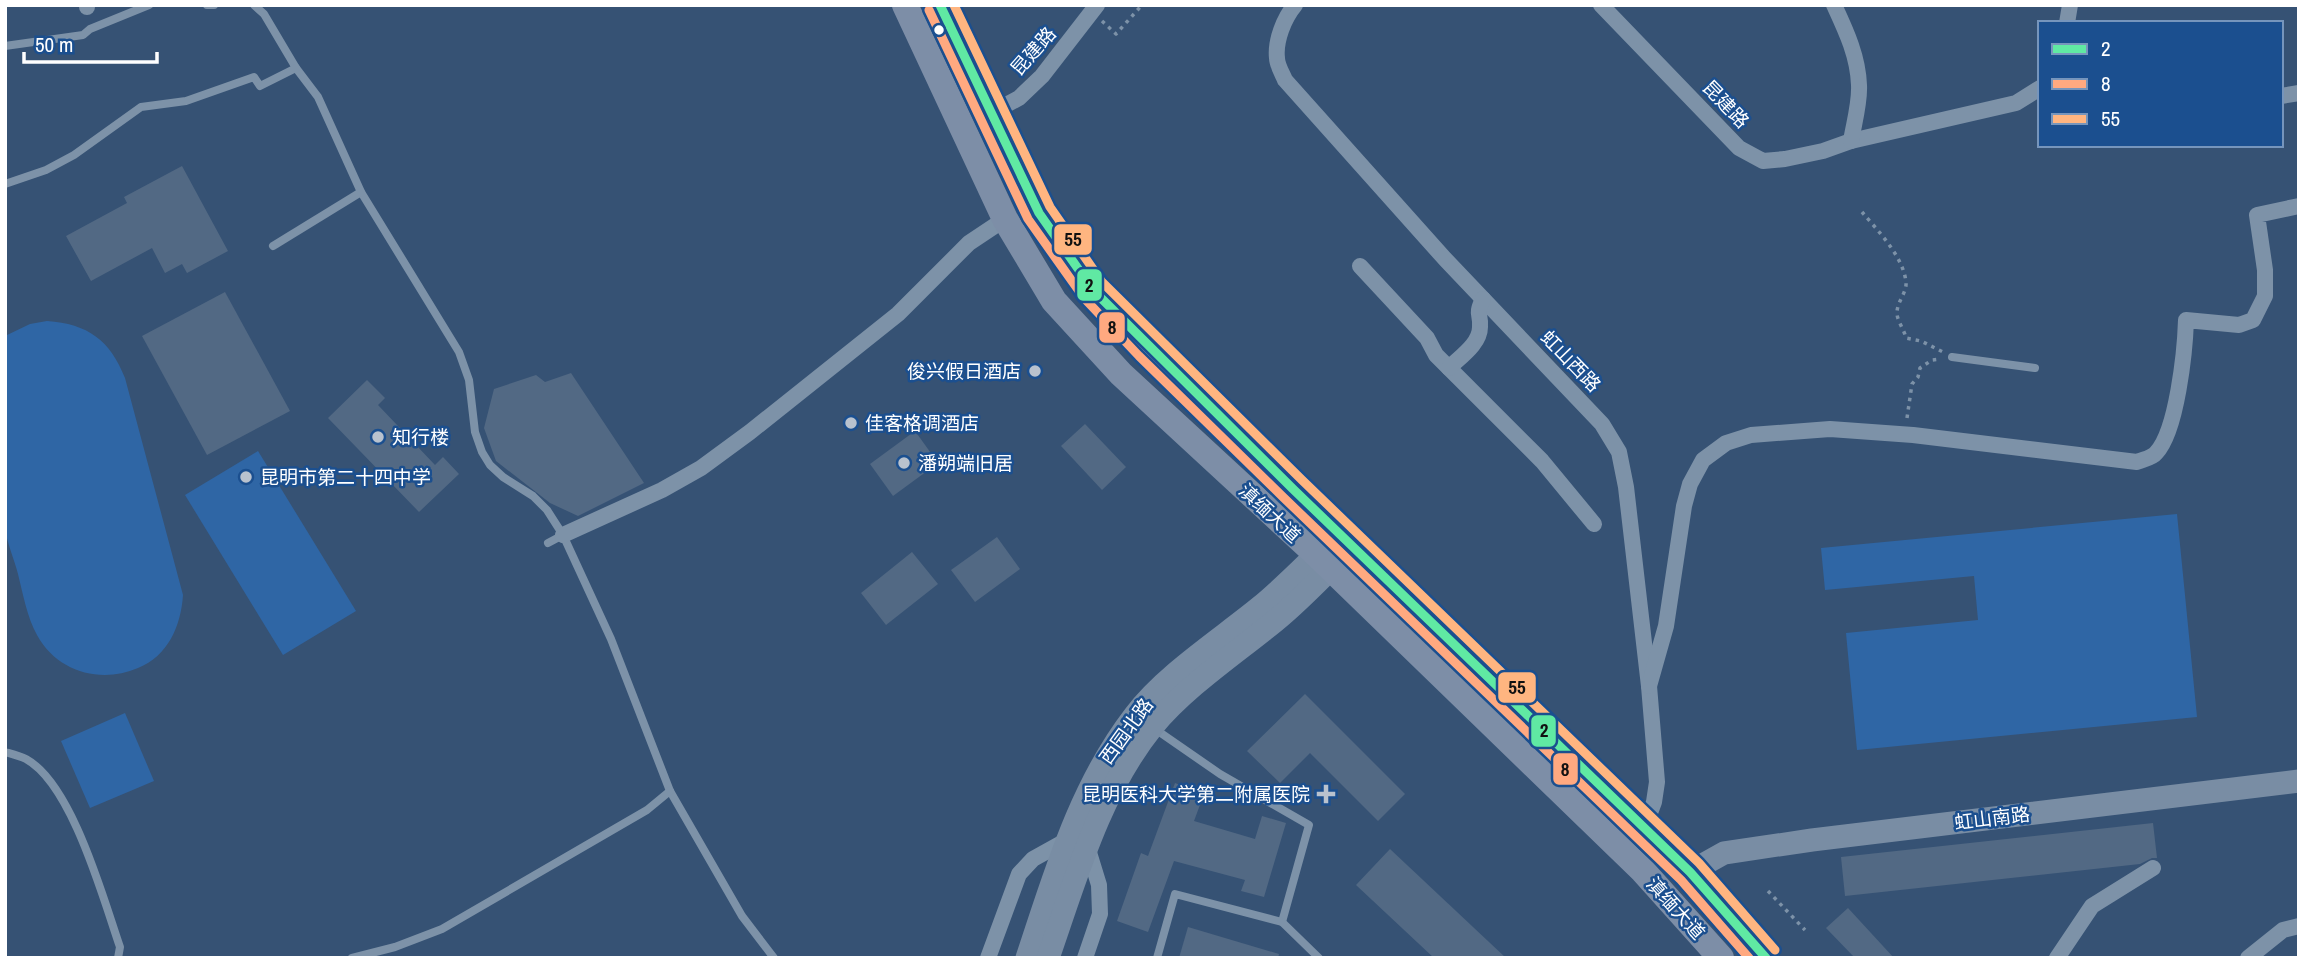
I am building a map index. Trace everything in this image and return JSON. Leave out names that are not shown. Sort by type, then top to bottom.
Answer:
[{"type":"main road","name":"滇缅大道","points":[[905,5],[1006,219],[1054,301],[1121,374],[1323,561],[1643,871],[1721,958]]},
{"type":"main road","name":"滇缅大道","points":[[940,5],[1039,213],[1093,290],[1345,540],[1690,872],[1766,958]]},
{"type":"main road","name":"西园北路","points":[[1027,958],[1053,912],[1078,843],[1099,769],[1142,707],[1156,691],[1263,604],[1323,561],[1345,540]]},
{"type":"main road","name":"西园北路","points":[[1078,843],[1152,727],[1171,705],[1279,619],[1323,561]]},
{"type":"main road","name":"虹山南路","points":[[1690,872],[1724,853],[1774,845],[2299,781]]},
{"type":"main road","name":"西园北路","points":[[1048,958],[1053,912]]},
{"type":"street","name":"虹山西路","points":[[1295,5],[1279,38],[1277,59],[1284,80],[1483,299],[1602,424],[1619,452],[1626,487],[1649,686],[1657,782],[1654,802],[1644,829]]},
{"type":"street","name":"昆建路","points":[[1601,5],[1740,148],[1763,161],[1823,151],[1851,141],[2016,103],[2038,89]]},
{"type":"street","points":[[1834,5],[1849,36],[1856,62],[1859,87],[1851,141]]},
{"type":"street","name":"昆建路","points":[[991,113],[1019,98],[1042,76],[1095,9]]},
{"type":"street","points":[[1649,686],[1666,626],[1684,506],[1690,484],[1703,460],[1726,443],[1751,435],[1830,429],[1906,434],[2137,461],[2154,456],[2166,441],[2184,362],[2186,320],[2239,325],[2253,320],[2265,296],[2265,270],[2257,215],[2299,206]]},
{"type":"street","points":[[563,535],[662,490],[701,468],[898,314],[968,243],[1006,219]]},
{"type":"street","points":[[1360,266],[1427,338],[1436,355],[1542,461],[1594,524]]},
{"type":"street","points":[[1449,368],[1477,340],[1480,327],[1477,311],[1483,299]]},
{"type":"street","points":[[988,958],[1019,874],[1033,859],[1078,843],[1099,885],[1100,914],[1085,958]]},
{"type":"street","points":[[2057,958],[2092,906],[2153,868]]},
{"type":"street","points":[[2248,958],[2283,930],[2299,926]]},
{"type":"lane","points":[[5,46],[83,35],[90,29],[149,5]]},
{"type":"lane","points":[[207,5],[214,5]]},
{"type":"lane","points":[[254,5],[264,14],[296,68],[318,97],[361,192],[459,352],[469,380],[475,432],[490,466],[533,496],[547,510],[563,535],[611,639],[670,791],[742,916],[774,958]]},
{"type":"lane","points":[[5,184],[46,170],[65,160],[141,107],[186,102],[254,77],[260,86],[296,68]]},
{"type":"lane","points":[[273,246],[361,192]]},
{"type":"lane","points":[[1952,357],[2035,368]]},
{"type":"lane","points":[[548,543],[563,535]]},
{"type":"lane","points":[[1152,727],[1220,774],[1309,825],[1282,922]]},
{"type":"lane","points":[[5,752],[27,760],[54,785],[59,794],[80,834],[120,947],[118,958]]},
{"type":"lane","points":[[352,958],[395,947],[442,929],[647,810],[670,791]]},
{"type":"lane","points":[[1157,958],[1175,894],[1282,922],[1319,958]]},
{"type":"path","points":[[1095,9],[1116,34],[1142,5]]},
{"type":"path","points":[[1862,212],[1890,246],[1906,279],[1906,289],[1898,302],[1896,317],[1904,328],[1906,338],[1921,341],[1952,357]]},
{"type":"path","points":[[1906,434],[1912,384],[1918,377],[1920,368],[1932,360],[1952,357]]},
{"type":"path","points":[[1768,891],[1805,930]]},
{"type":"shaded area","points":[[47,321],[74,326],[96,336],[119,365],[125,378],[183,595],[176,629],[165,648],[148,663],[124,673],[109,675],[81,671],[68,666],[46,648],[31,621],[6,534],[5,336],[30,324]]},
{"type":"shaded area","points":[[258,451],[356,611],[283,655],[185,495]]},
{"type":"shaded area","points":[[2177,514],[2197,717],[1857,750],[1846,633],[1978,620],[1974,576],[1825,590],[1821,548]]},
{"type":"shaded area","points":[[125,713],[154,781],[90,808],[61,741]]},
{"type":"building","points":[[182,166],[228,251],[187,273],[182,264],[165,273],[152,248],[91,281],[66,236],[127,203],[124,197]]},
{"type":"building","points":[[225,292],[290,411],[207,455],[142,336]]},
{"type":"building","points":[[571,373],[644,483],[578,516],[550,503],[496,461],[484,428],[494,389],[536,375],[545,382]]},
{"type":"building","name":"知行楼","points":[[367,380],[385,398],[378,405],[435,465],[443,457],[459,474],[419,512],[328,418]]},
{"type":"building","points":[[1085,424],[1126,467],[1102,490],[1061,446]]},
{"type":"building","name":"潘朔端旧居","points":[[915,431],[938,463],[893,496],[870,464]]},
{"type":"building","points":[[997,537],[1020,569],[975,602],[951,570]]},
{"type":"building","points":[[912,552],[938,584],[886,625],[861,593]]},
{"type":"building","points":[[1305,694],[1405,794],[1378,821],[1310,753],[1280,783],[1247,751]]},
{"type":"building","points":[[1175,783],[1204,794],[1194,821],[1255,839],[1262,816],[1286,823],[1264,897],[1241,891],[1245,880],[1174,861],[1148,932],[1117,921],[1141,853],[1148,856]]},
{"type":"building","points":[[2153,823],[2157,858],[2140,864],[1845,896],[1841,857]]},
{"type":"building","points":[[1390,849],[1506,958],[1434,958],[1356,885]]},
{"type":"building","points":[[1848,908],[1894,958],[1855,958],[1826,928]]},
{"type":"building","points":[[1188,927],[1279,954],[1278,958],[1179,958]]},
{"type":"transit line","name":"2","points":[[940,5],[1039,213],[1093,290],[1293,489],[1690,872],[1766,958]]},
{"type":"transit line","name":"55","points":[[954,5],[1050,207],[1102,282],[1302,480],[1699,863],[1775,950]]},
{"type":"transit line","name":"8","points":[[929,10],[1028,219],[1084,298],[1139,356],[1284,498],[1681,880],[1749,958]]},
{"type":"place","name":"俊兴假日酒店","points":[[1035,371]]},
{"type":"place","name":"佳客格调酒店","points":[[851,423]]},
{"type":"place","name":"知行楼","points":[[378,437]]},
{"type":"place","name":"潘朔端旧居","points":[[904,463]]},
{"type":"place","name":"昆明市第二十四中学","points":[[246,477]]},
{"type":"place","name":"昆明医科大学第二附属医院","points":[[1326,794]]}]
